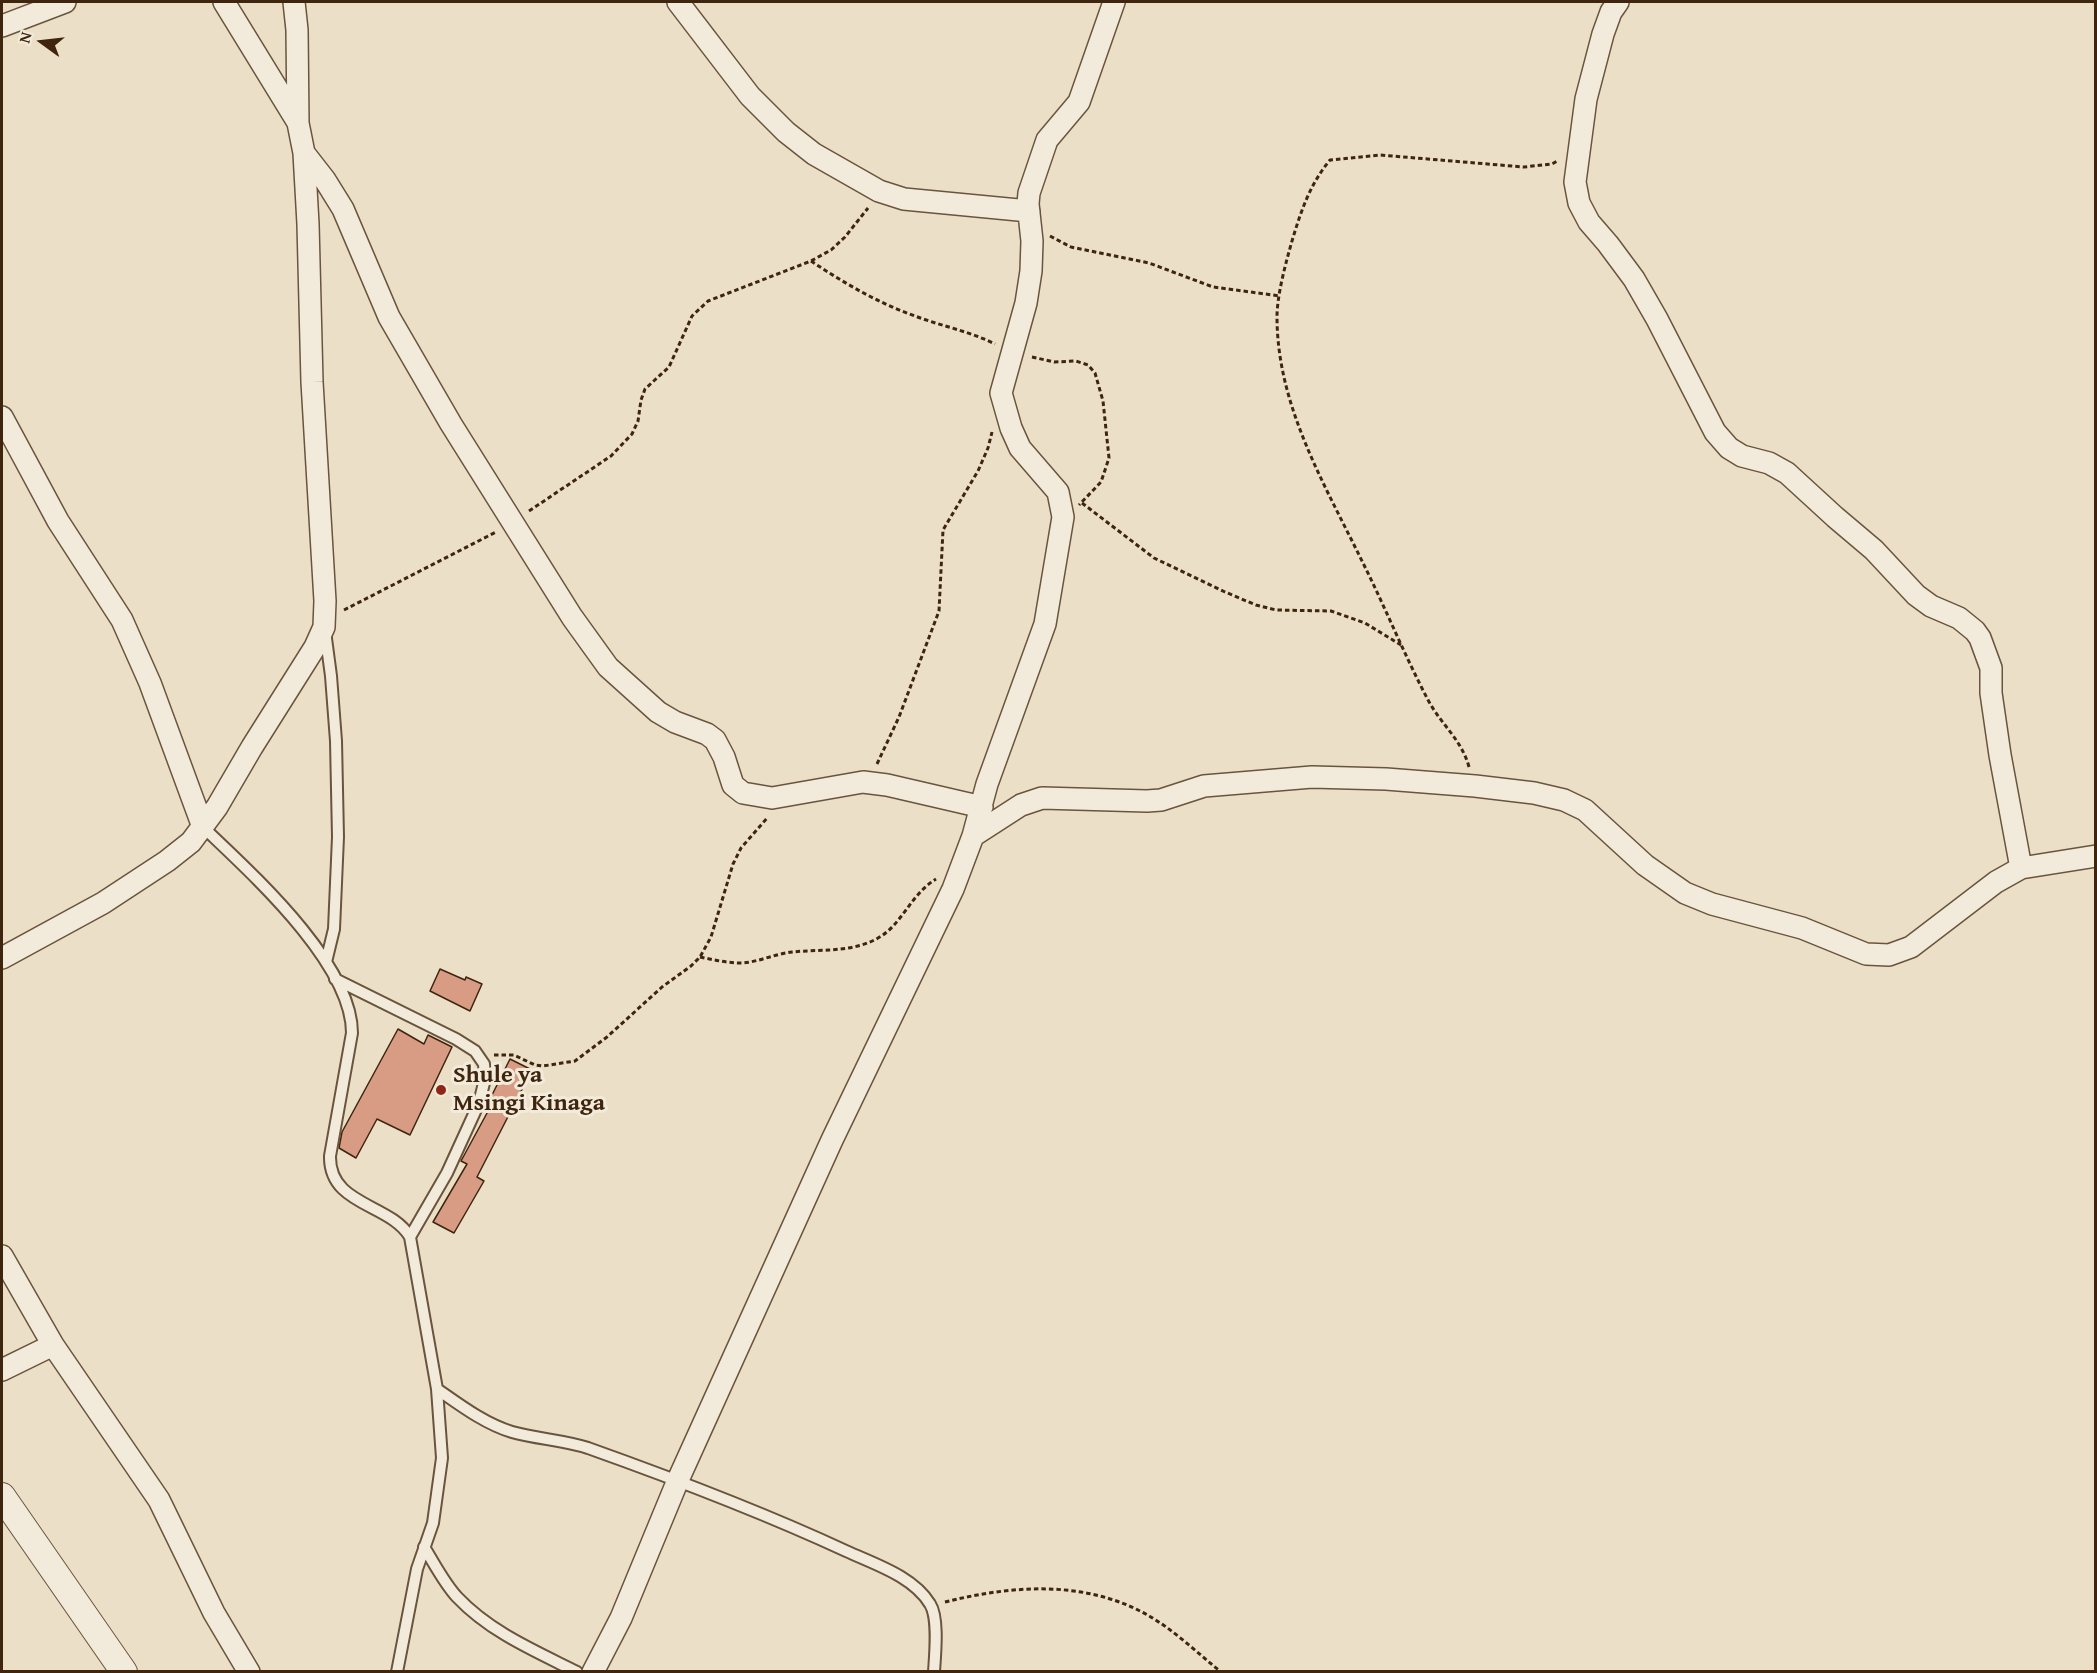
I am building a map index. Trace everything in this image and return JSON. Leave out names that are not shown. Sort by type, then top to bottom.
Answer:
[{"type":"street","points":[[2,26],[65,2]]},
{"type":"street","points":[[224,2],[298,123]]},
{"type":"street","points":[[2,958],[103,903],[177,854],[191,842],[203,827],[315,647],[325,623],[303,153],[298,123],[297,30],[294,2]]},
{"type":"street","points":[[678,2],[750,96],[786,132],[814,154],[879,191],[904,199],[1030,218]]},
{"type":"street","points":[[593,1671],[621,1618],[678,1480],[832,1140],[949,898],[973,836],[987,784],[1045,624],[1063,517],[1058,492],[1020,448],[1001,393],[1026,303],[1030,271],[1029,193],[1047,140],[1079,102],[1114,2]]},
{"type":"street","points":[[1618,2],[1611,12],[1603,34],[1586,99],[1575,182],[1579,203],[1589,222],[1634,279],[1715,432],[1729,448],[1742,456],[1769,463],[1787,472],[1874,550],[1916,595],[1931,606],[1968,624],[1980,639],[1991,668],[1991,693],[2000,755],[2021,868]]},
{"type":"street","points":[[303,153],[325,180],[343,209],[389,317],[451,424],[572,617],[608,667],[658,712],[675,722],[707,734],[715,740],[724,757],[733,785],[743,793],[772,798],[863,782],[887,785],[982,807]]},
{"type":"street","points":[[2,417],[58,521],[122,620],[150,684],[203,827]]},
{"type":"street","points":[[973,836],[1021,805],[1042,798],[1161,800],[1204,786],[1312,777],[1475,786],[1534,793],[1585,810],[1645,865],[1686,893],[1712,904],[1802,928],[1866,954],[1889,955],[1911,947],[1996,882],[2021,868],[2096,856]]},
{"type":"street","points":[[2,1256],[53,1345],[159,1500],[214,1613],[249,1671]]},
{"type":"street","points":[[2,1370],[53,1345]]},
{"type":"street","points":[[2,1496],[124,1671]]},
{"type":"lane","points":[[325,623],[334,719],[338,837],[334,929],[326,962]]},
{"type":"lane","points":[[203,827],[247,869],[299,926],[326,962],[336,980],[352,1019],[352,1026],[330,1156],[333,1177],[338,1185],[352,1196],[402,1227],[410,1238],[437,1389],[442,1458],[433,1523],[417,1569],[397,1671]]},
{"type":"lane","points":[[336,980],[411,1016],[475,1052],[484,1064],[486,1073],[479,1103],[447,1173],[410,1238]]},
{"type":"lane","points":[[437,1389],[467,1410],[510,1431],[576,1444],[678,1480],[817,1537],[894,1573],[919,1590],[932,1606],[935,1643],[934,1671]]},
{"type":"lane","points":[[424,1547],[455,1595],[471,1610],[503,1634],[577,1671]]},
{"type":"path","points":[[1475,786],[1467,757],[1458,740],[1436,716],[1319,472],[1289,401],[1282,377],[1280,355],[1277,315],[1280,296],[1287,260],[1303,205],[1318,175],[1330,160],[1380,155],[1524,167],[1552,164],[1580,145]]},
{"type":"path","points":[[325,623],[513,522],[611,456],[632,434],[638,421],[645,389],[669,367],[692,316],[698,309],[708,301],[811,261],[831,250],[861,218],[879,191]]},
{"type":"path","points":[[1030,218],[1055,239],[1071,247],[1149,263],[1213,287],[1280,296]]},
{"type":"path","points":[[811,261],[835,277],[884,303],[990,342],[1012,353],[1054,362],[1076,361],[1088,364],[1095,373],[1103,401],[1109,458],[1101,482],[1082,502],[1063,517]]},
{"type":"path","points":[[863,782],[875,768],[899,717],[939,611],[943,530],[978,471],[993,427]]},
{"type":"path","points":[[1082,502],[1154,558],[1225,592],[1256,605],[1276,610],[1331,611],[1365,623],[1402,646]]},
{"type":"path","points":[[475,1052],[514,1055],[535,1065],[543,1066],[575,1061],[607,1037],[662,987],[700,957],[711,937],[733,864],[741,848],[788,795]]},
{"type":"path","points":[[700,957],[744,963],[791,952],[846,948],[868,943],[879,938],[891,928],[924,886],[961,867]]},
{"type":"path","points":[[932,1606],[998,1590],[1023,1588],[1079,1592],[1108,1598],[1140,1611],[1173,1632],[1221,1671]]},
{"type":"building","points":[[440,969],[465,980],[466,977],[482,984],[470,1011],[430,991]]},
{"type":"building","points":[[398,1029],[424,1044],[428,1035],[452,1047],[410,1135],[377,1119],[356,1158],[339,1148],[342,1132]]},
{"type":"building","points":[[510,1059],[532,1070],[477,1177],[484,1181],[454,1233],[433,1222],[467,1164],[461,1161],[493,1102],[489,1101]]},
{"type":"place","name":"Shule ya Msingi Kinaga","points":[[441,1090]]}]
